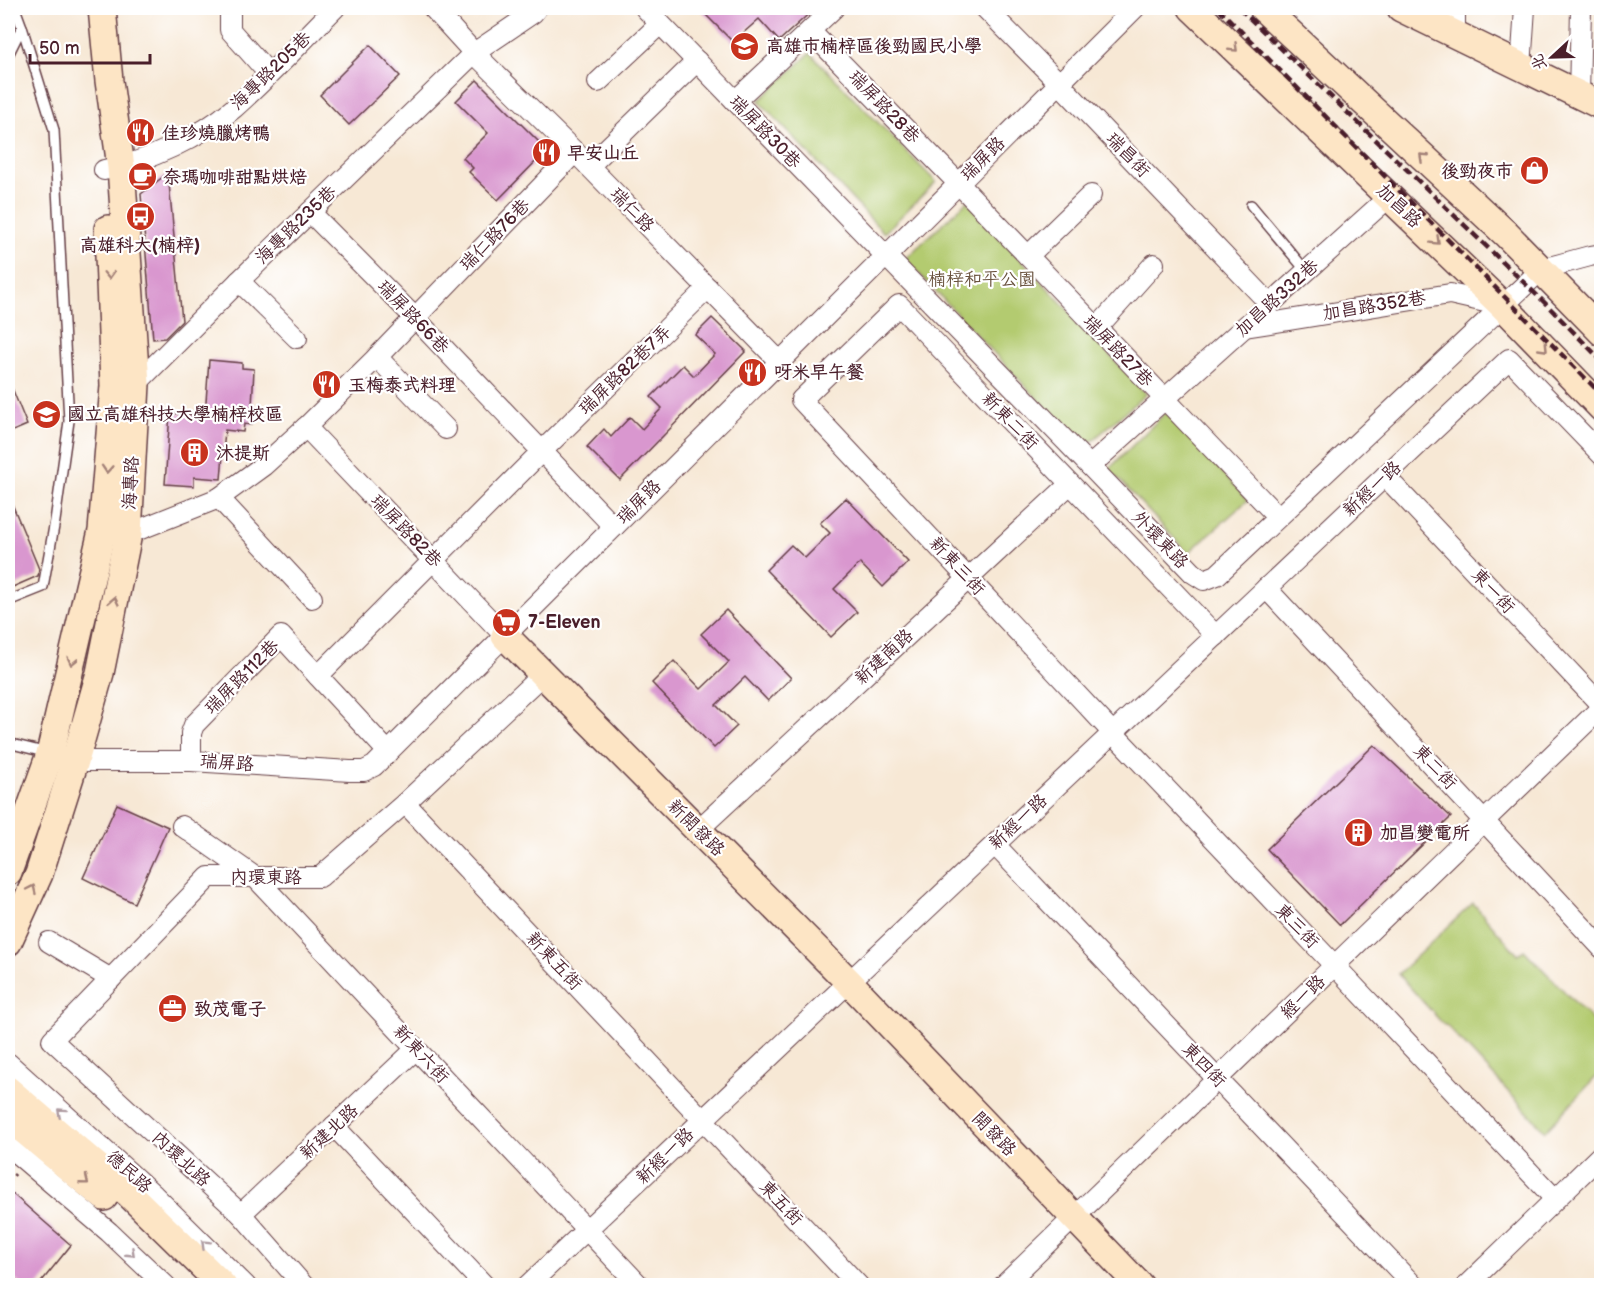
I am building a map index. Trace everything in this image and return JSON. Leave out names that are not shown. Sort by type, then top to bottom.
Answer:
[{"type":"street","name":"海專路","points":[[84,8],[112,169]]},
{"type":"street","name":"海專路","points":[[8,872],[63,758],[100,673],[115,533],[125,385],[112,169],[110,81],[102,8]]},
{"type":"street","points":[[230,8],[230,30],[269,74]]},
{"type":"street","name":"海專路205巷","points":[[112,169],[151,157],[194,136],[233,109],[335,8]]},
{"type":"street","name":"瑞仁路","points":[[433,8],[474,53],[589,166],[780,362]]},
{"type":"street","name":"海專路235巷","points":[[125,385],[238,281],[474,53],[537,8]]},
{"type":"street","name":"瑞屏路30巷","points":[[645,8],[886,256]]},
{"type":"street","points":[[735,101],[834,8]]},
{"type":"street","name":"瑞昌街","points":[[985,8],[1059,82],[1270,304]]},
{"type":"street","name":"瑞屏路","points":[[63,758],[191,761],[364,771],[374,766],[1059,82],[1136,8]]},
{"type":"street","name":"加昌路","points":[[1192,8],[1503,306],[1602,408]]},
{"type":"street","points":[[1263,8],[1506,234],[1602,332]]},
{"type":"street","points":[[1401,8],[1590,101]]},
{"type":"street","points":[[1455,8],[1455,34]]},
{"type":"street","points":[[1521,67],[1525,8]]},
{"type":"street","points":[[1581,8],[1590,101]]},
{"type":"street","points":[[598,82],[660,24]]},
{"type":"street","name":"瑞屏路28巷","points":[[810,31],[959,184]]},
{"type":"street","points":[[589,166],[697,61]]},
{"type":"street","name":"瑞仁路76巷","points":[[415,318],[575,152]]},
{"type":"street","name":"瑞屏路27巷","points":[[959,184],[1278,517]]},
{"type":"street","points":[[1028,256],[1091,195]]},
{"type":"street","name":"加昌路332巷","points":[[1164,399],[1389,197]]},
{"type":"street","name":"瑞屏路66巷","points":[[310,212],[415,318],[614,527]]},
{"type":"street","points":[[1542,269],[1602,254]]},
{"type":"street","name":"外環東路","points":[[886,256],[1192,573],[1204,580],[1217,575],[1542,269]]},
{"type":"street","points":[[1097,328],[1154,264]]},
{"type":"street","points":[[238,281],[297,338]]},
{"type":"street","name":"瑞屏路82巷7弄","points":[[434,561],[708,288]]},
{"type":"street","name":"加昌路352巷","points":[[1245,327],[1450,294],[1503,306]]},
{"type":"street","name":"新東二街","points":[[801,400],[899,305],[1216,636]]},
{"type":"street","points":[[115,533],[219,498],[263,466],[306,427],[415,318]]},
{"type":"street","points":[[377,357],[446,429]]},
{"type":"street","name":"新經一路","points":[[527,1286],[1509,359],[1602,455]]},
{"type":"street","points":[[1090,466],[1164,399]]},
{"type":"street","name":"新東三街","points":[[801,400],[1113,733]]},
{"type":"street","name":"瑞屏路82巷","points":[[306,427],[505,636]]},
{"type":"street","name":"東一街","points":[[1385,476],[1602,707]]},
{"type":"street","name":"新建南路","points":[[698,830],[1070,484]]},
{"type":"street","points":[[219,498],[312,598]]},
{"type":"street","points":[[318,676],[434,561]]},
{"type":"street","name":"東二街","points":[[1266,588],[1602,948]]},
{"type":"street","name":"瑞屏路112巷","points":[[191,761],[191,733],[194,725],[281,636],[388,752]]},
{"type":"street","name":"新開發路","points":[[505,636],[849,982]]},
{"type":"street","name":"內環東路","points":[[52,1040],[209,877],[320,877],[543,674]]},
{"type":"street","name":"經一路","points":[[1003,1286],[1602,707]]},
{"type":"street","name":"東三街","points":[[1113,733],[1555,1199]]},
{"type":"street","name":"海專路","points":[[8,942],[39,874],[63,758]]},
{"type":"street","name":"新東五街","points":[[405,802],[703,1120]]},
{"type":"street","name":"新東六街","points":[[182,826],[255,877],[640,1286]]},
{"type":"street","name":"東四街","points":[[995,844],[1414,1286]]},
{"type":"street","points":[[49,942],[111,979]]},
{"type":"street","name":"開發路","points":[[849,982],[1140,1286]]},
{"type":"street","name":"內環北路","points":[[52,1040],[241,1214],[304,1286]]},
{"type":"street","name":"新建北路","points":[[241,1214],[416,1049]]},
{"type":"street","name":"德民路","points":[[8,1063],[154,1194],[246,1286]]},
{"type":"street","name":"德民路","points":[[8,1090],[129,1194],[223,1286]]},
{"type":"street","name":"德民路","points":[[8,1118],[117,1207],[174,1259],[197,1286]]},
{"type":"street","name":"東五街","points":[[703,1120],[859,1286]]},
{"type":"street","points":[[334,1126],[485,1286]]},
{"type":"street","points":[[8,1146],[109,1232],[166,1286]]},
{"type":"street","points":[[1466,1286],[1602,1154]]},
{"type":"lane","points":[[8,601],[43,587],[69,422],[54,130],[15,8]]},
{"type":"lane","points":[[8,55],[22,27]]},
{"type":"lane","points":[[1251,205],[1307,272]]},
{"type":"lane","points":[[8,743],[63,758]]},
{"type":"green space","points":[[810,53],[936,182],[884,233],[759,101]]},
{"type":"green space","name":"楠梓和平公園","points":[[967,201],[1146,394],[1084,448],[905,259]]},
{"type":"green space","points":[[1166,412],[1248,500],[1188,553],[1109,469]]},
{"type":"green space","points":[[1473,903],[1518,955],[1524,950],[1601,1029],[1601,1072],[1545,1131],[1398,974]]},
{"type":"building","points":[[699,8],[815,8],[779,41],[759,19],[733,42]]},
{"type":"building","points":[[370,45],[400,76],[349,125],[320,95]]},
{"type":"building","points":[[477,80],[547,150],[498,200],[469,172],[473,168],[463,158],[488,133],[456,101]]},
{"type":"building","points":[[168,173],[182,321],[165,338],[153,339],[141,194]]},
{"type":"building","points":[[712,318],[746,351],[620,480],[587,447],[604,429],[611,437],[630,417],[642,429],[662,408],[651,397],[683,365],[694,376],[715,354],[695,335]]},
{"type":"building","points":[[209,360],[242,363],[242,368],[254,369],[251,425],[244,424],[243,432],[225,430],[221,479],[194,477],[194,486],[165,484],[170,413],[205,416]]},
{"type":"building","points":[[8,378],[27,425],[8,433]]},
{"type":"building","points":[[8,494],[39,569],[38,576],[8,589]]},
{"type":"building","points":[[846,498],[908,562],[883,587],[860,563],[834,589],[857,612],[831,637],[766,570],[791,545],[805,558],[830,533],[820,523]]},
{"type":"building","points":[[726,610],[791,678],[768,701],[745,677],[716,705],[737,726],[714,748],[652,683],[674,661],[701,689],[729,662],[701,634]]},
{"type":"building","name":"加昌變電所","points":[[1374,745],[1451,817],[1340,925],[1267,849]]},
{"type":"building","points":[[117,804],[168,827],[134,903],[83,878]]},
{"type":"building","points":[[8,1190],[71,1245],[38,1286],[22,1286],[8,1272]]},
{"type":"railway","points":[[1218,8],[1602,395]]},
{"type":"railway","points":[[1239,8],[1541,299],[1602,361]]},
{"type":"place","name":"高雄市楠梓區後勁國民小學","points":[[745,46]]},
{"type":"place","name":"佳珍燒臘烤鴨","points":[[141,133]]},
{"type":"place","name":"早安山丘","points":[[546,153]]},
{"type":"place","name":"後勁夜市","points":[[1534,171]]},
{"type":"place","name":"奈瑪咖啡甜點烘焙","points":[[142,177]]},
{"type":"place","name":"高雄科大(楠梓)","points":[[140,216]]},
{"type":"place","name":"呀米早午餐","points":[[753,372]]},
{"type":"place","name":"玉梅泰式料理","points":[[327,385]]},
{"type":"place","name":"國立高雄科技大學楠梓校區","points":[[46,414]]},
{"type":"place","name":"沐提斯","points":[[195,453]]},
{"type":"place","name":"7-Eleven","points":[[507,622]]},
{"type":"place","name":"加昌變電所","points":[[1359,833]]},
{"type":"place","name":"致茂電子","points":[[173,1009]]}]
